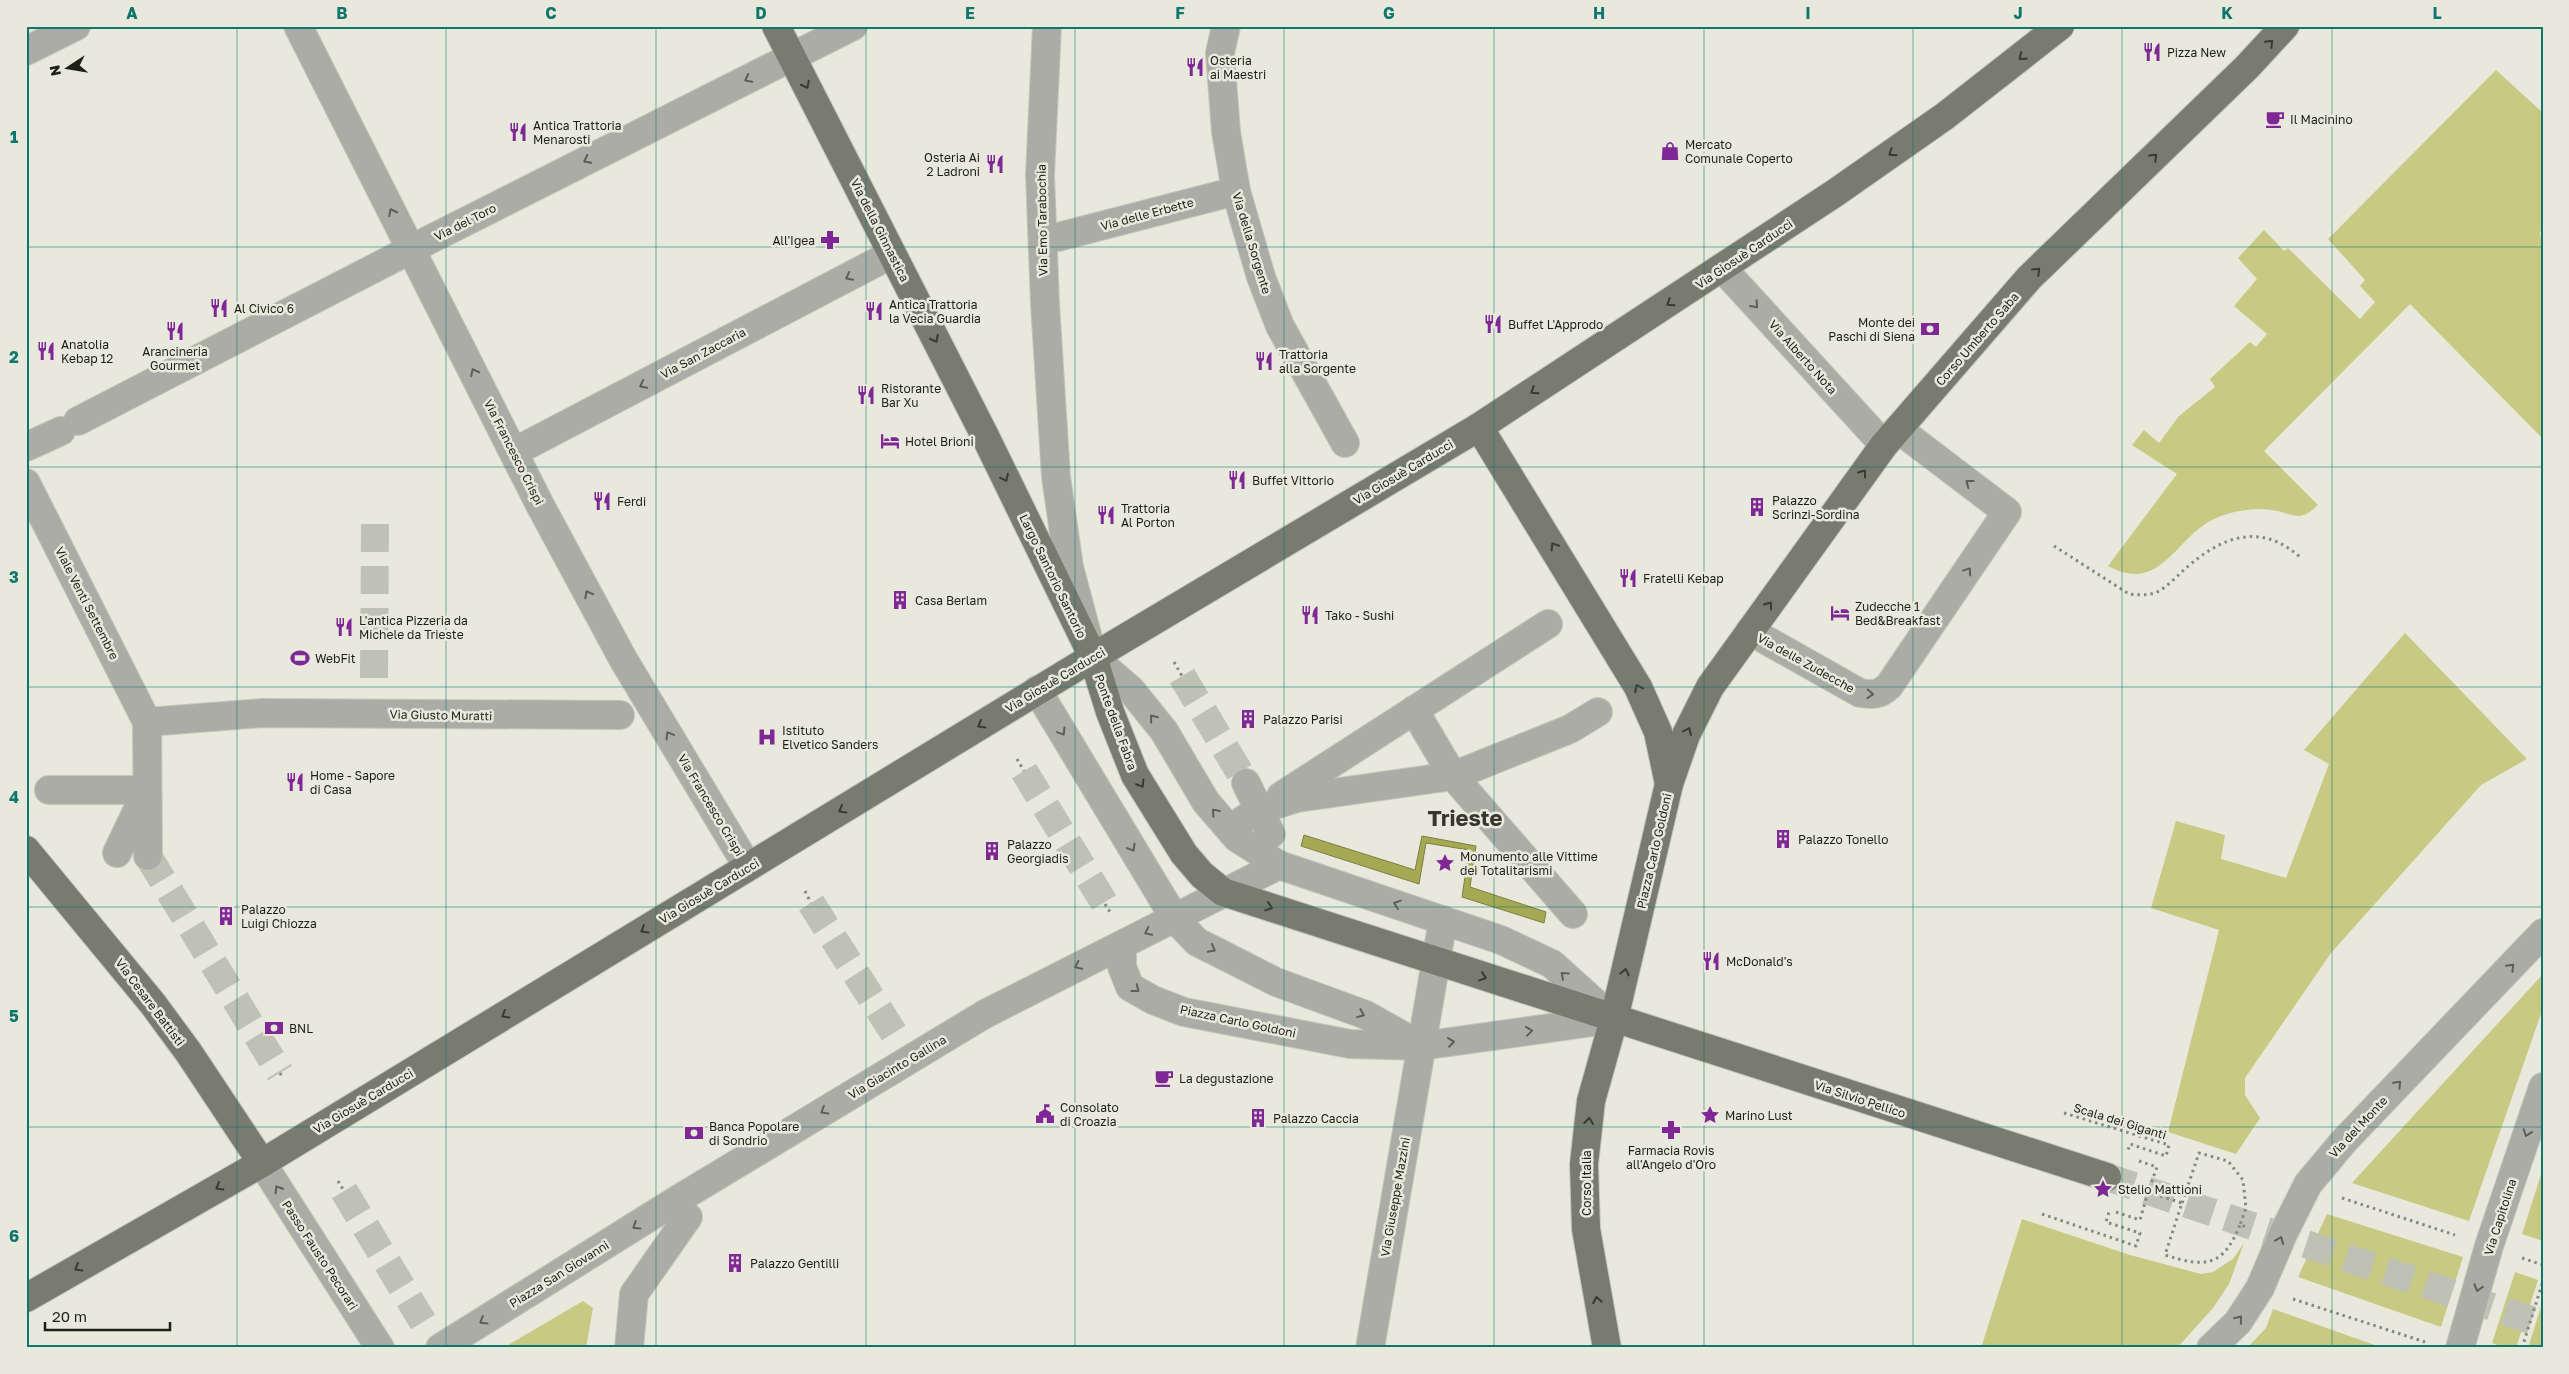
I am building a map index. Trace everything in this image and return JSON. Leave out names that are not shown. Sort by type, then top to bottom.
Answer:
[{"type":"main road","name":"Via della Ginnastica","points":[[776,26],[984,434]]},
{"type":"main road","name":"Via Giosuè Carducci","points":[[26,1298],[262,1163],[1037,690],[1479,426],[1835,194],[1945,116],[2060,26]]},
{"type":"main road","name":"Corso Umberto Saba","points":[[1710,687],[1891,437],[2029,278],[2247,67],[2286,26]]},
{"type":"main road","points":[[1479,426],[1638,687],[1658,732],[1669,784]]},
{"type":"main road","name":"Largo Santorio Santorio","points":[[984,434],[1093,657]]},
{"type":"main road","name":"Ponte della Fabra","points":[[1093,657],[1110,712],[1135,775],[1184,854],[1222,892]]},
{"type":"main road","name":"Piazza Carlo Goldoni","points":[[1614,1020],[1669,784],[1686,735],[1710,687]]},
{"type":"main road","name":"Via Cesare Battisti","points":[[26,850],[153,1004],[262,1163]]},
{"type":"main road","points":[[1222,892],[1614,1020]]},
{"type":"main road","name":"Via Silvio Pellico","points":[[1614,1020],[2107,1178]]},
{"type":"main road","name":"Corso Italia","points":[[1607,1348],[1586,1229],[1584,1164],[1591,1101],[1614,1020]]},
{"type":"street","points":[[26,51],[76,26]]},
{"type":"street","name":"Via Francesco Crispi","points":[[298,26],[514,452],[623,659],[748,867]]},
{"type":"street","name":"Via del Toro","points":[[26,447],[852,26]]},
{"type":"street","name":"Via della Sorgente","points":[[1226,26],[1220,53],[1226,132],[1236,191],[1260,277],[1280,326],[1345,443]]},
{"type":"street","name":"Via Emo Tarabochia","points":[[1042,33],[1040,175],[1045,304],[1052,413]]},
{"type":"street","name":"Via delle Erbette","points":[[1058,237],[1236,191]]},
{"type":"street","name":"Via San Zaccaria","points":[[514,452],[892,254]]},
{"type":"street","name":"Via Alberto Nota","points":[[1723,268],[1891,437],[2008,512]]},
{"type":"street","name":"Largo Santorio Santorio","points":[[1052,413],[1056,477],[1069,567],[1093,657]]},
{"type":"street","name":"Viale Venti Settembre","points":[[26,483],[147,722]]},
{"type":"street","name":"Via delle Zudecche","points":[[1750,632],[1860,693],[1872,695],[1882,693],[1889,686],[2008,512]]},
{"type":"street","points":[[1258,821],[1414,710],[1548,624]]},
{"type":"street","name":"Ponte della Fabra","points":[[1093,657],[1131,690],[1164,731],[1206,802],[1237,838],[1279,865]]},
{"type":"street","points":[[1037,690],[1174,919],[1197,942],[1276,982],[1366,1015],[1421,1046],[1443,920]]},
{"type":"street","points":[[1414,710],[1453,776],[1573,914]]},
{"type":"street","points":[[1258,821],[1298,798],[1453,776],[1570,729],[1598,712]]},
{"type":"street","name":"Via Giusto Muratti","points":[[147,722],[263,713],[620,715]]},
{"type":"street","points":[[147,722],[148,856]]},
{"type":"street","points":[[1246,783],[1258,821]]},
{"type":"street","points":[[49,790],[148,790]]},
{"type":"street","points":[[117,853],[148,790]]},
{"type":"street","points":[[1122,945],[1222,892],[1279,865],[1500,940],[1552,964],[1614,1020]]},
{"type":"street","name":"Via del Monte","points":[[2210,1348],[2238,1322],[2260,1288],[2283,1234],[2308,1184],[2344,1141],[2543,933]]},
{"type":"street","name":"Piazza Carlo Goldoni","points":[[1122,945],[1122,967],[1130,987],[1153,1000],[1184,1012],[1350,1044],[1421,1046],[1614,1020]]},
{"type":"street","name":"Via Giacinto Gallina","points":[[683,1208],[985,1014],[1122,945]]},
{"type":"street","name":"Via Giuseppe Mazzini","points":[[1370,1348],[1421,1046]]},
{"type":"street","name":"Via Capitolina","points":[[2460,1348],[2489,1246],[2543,1087]]},
{"type":"street","name":"Passo Fausto Pecorari","points":[[262,1163],[380,1348]]},
{"type":"street","points":[[629,1348],[634,1294],[683,1208]]},
{"type":"street","name":"Piazza San Giovanni","points":[[440,1348],[683,1208]]},
{"type":"path","points":[[2054,546],[2129,594],[2142,596],[2160,590],[2211,548],[2236,538],[2269,538],[2286,545],[2300,557]]},
{"type":"path","points":[[1174,662],[1182,676]]},
{"type":"path","points":[[1017,759],[1024,771]]},
{"type":"path","points":[[804,891],[811,903]]},
{"type":"path","points":[[280,1074],[283,1078]]},
{"type":"path","name":"Scala dei Giganti","points":[[2064,1112],[2169,1145],[2166,1156],[2130,1144],[2126,1157]]},
{"type":"path","points":[[2199,1153],[2228,1161],[2243,1180],[2246,1195],[2246,1208],[2230,1248],[2212,1260],[2194,1264],[2165,1255],[2182,1203],[2199,1153]]},
{"type":"path","points":[[2042,1214],[2136,1246],[2140,1233],[2106,1222],[2110,1210],[2140,1220],[2157,1167],[2134,1160]]},
{"type":"path","points":[[338,1181],[344,1192]]},
{"type":"path","points":[[2148,1192],[2182,1203]]},
{"type":"path","points":[[2334,1196],[2465,1238]]},
{"type":"path","points":[[2240,1225],[2248,1228]]},
{"type":"path","points":[[2522,1348],[2543,1280]]},
{"type":"path","points":[[2285,1296],[2431,1344]]},
{"type":"green space","points":[[2496,70],[2543,113],[2543,225],[2540,233],[2543,253],[2543,439],[2410,304],[2264,451],[2318,505],[2314,509],[2301,516],[2265,509],[2251,509],[2229,513],[2202,526],[2167,560],[2155,568],[2142,573],[2126,573],[2108,566],[2177,474],[2132,445],[2144,430],[2159,443],[2179,416],[2215,387],[2210,379],[2250,342],[2256,347],[2267,334],[2234,306],[2257,279],[2238,258],[2264,230],[2284,251],[2288,248],[2360,319],[2375,302],[2360,286],[2365,280],[2328,239]]},
{"type":"green space","points":[[2405,633],[2527,759],[2481,785],[2331,953],[2245,1078],[2245,1095],[2260,1118],[2236,1154],[2168,1132],[2219,930],[2151,908],[2176,821],[2225,835],[2221,859],[2286,878],[2329,764],[2304,750]]},
{"type":"green space","points":[[2543,974],[2543,1008],[2469,1221],[2352,1183]]},
{"type":"green space","points":[[2543,1168],[2543,1241],[2522,1234]]},
{"type":"green space","points":[[2327,1214],[2463,1257],[2441,1327],[2298,1277]]},
{"type":"green space","points":[[2022,1219],[2130,1255],[2201,1274],[2213,1272],[2233,1259],[2244,1243],[2229,1284],[2213,1308],[2177,1348],[1981,1348]]},
{"type":"green space","points":[[2515,1272],[2538,1280],[2516,1348],[2505,1348],[2492,1343]]},
{"type":"green space","points":[[2543,1300],[2543,1348],[2528,1348]]},
{"type":"green space","points":[[583,1301],[593,1308],[586,1348],[503,1348]]},
{"type":"green space","points":[[2273,1309],[2383,1348],[2247,1348],[2266,1328]]},
{"type":"shaded area","points":[[1304,835],[1415,870],[1422,836],[1476,846],[1470,887],[1546,912],[1544,923],[1462,897],[1469,850],[1426,843],[1419,884],[1301,846]]},
{"type":"tunnel","points":[[374,678],[375,524]]},
{"type":"tunnel","points":[[1182,676],[1246,783]]},
{"type":"tunnel","points":[[1024,771],[1105,904]]},
{"type":"tunnel","points":[[148,856],[280,1073]]},
{"type":"tunnel","points":[[811,903],[895,1035]]},
{"type":"tunnel","points":[[2107,1177],[2543,1324]]},
{"type":"tunnel","points":[[344,1191],[423,1322]]},
{"type":"place","name":"Pizza New","points":[[2152,52]]},
{"type":"place","name":"Osteria ai Maestri","points":[[1195,67]]},
{"type":"place","name":"Il Macinino","points":[[2275,119]]},
{"type":"place","name":"Antica Trattoria Menarosti","points":[[518,132]]},
{"type":"place","name":"Mercato Comunale Coperto","points":[[1670,151]]},
{"type":"place","name":"Osteria Ai 2 Ladroni","points":[[995,164]]},
{"type":"place","name":"All'Igea","points":[[830,240]]},
{"type":"place","name":"Al Civico 6","points":[[219,308]]},
{"type":"place","name":"Antica Trattoria la Vecia Guardia","points":[[874,311]]},
{"type":"place","name":"Buffet L'Approdo","points":[[1493,324]]},
{"type":"place","name":"Monte dei Paschi di Siena","points":[[1930,329]]},
{"type":"place","name":"Arancineria Gourmet","points":[[175,331]]},
{"type":"place","name":"Anatolia Kebap 12","points":[[46,351]]},
{"type":"place","name":"Trattoria alla Sorgente","points":[[1264,361]]},
{"type":"place","name":"Ristorante Bar Xu","points":[[866,395]]},
{"type":"place","name":"Hotel Brioni","points":[[890,441]]},
{"type":"place","name":"Buffet Vittorio","points":[[1237,480]]},
{"type":"place","name":"Ferdi","points":[[602,501]]},
{"type":"place","name":"Palazzo Scrinzi-Sordina","points":[[1757,507]]},
{"type":"place","name":"Trattoria Al Porton","points":[[1106,515]]},
{"type":"place","name":"Fratelli Kebap","points":[[1628,578]]},
{"type":"place","name":"Casa Berlam","points":[[900,600]]},
{"type":"place","name":"Zudecche 1 Bed&Breakfast","points":[[1840,613]]},
{"type":"place","name":"Tako - Sushi","points":[[1310,615]]},
{"type":"place","name":"L'antica Pizzeria da Michele da Trieste","points":[[344,627]]},
{"type":"place","name":"WebFit","points":[[300,658]]},
{"type":"place","name":"Palazzo Parisi","points":[[1248,719]]},
{"type":"place","name":"Istituto Elvetico Sanders","points":[[767,737]]},
{"type":"place","name":"Home - Sapore di Casa","points":[[295,782]]},
{"type":"place","name":"Palazzo Tonello","points":[[1783,839]]},
{"type":"place","name":"Palazzo Georgiadis","points":[[992,851]]},
{"type":"place","name":"Monumento alle Vittime dei Totalitarismi","points":[[1445,863]]},
{"type":"place","name":"Palazzo Luigi Chiozza","points":[[226,916]]},
{"type":"place","name":"McDonald's","points":[[1711,961]]},
{"type":"place","name":"BNL","points":[[274,1028]]},
{"type":"place","name":"La degustazione","points":[[1164,1078]]},
{"type":"place","name":"Consolato di Croazia","points":[[1045,1114]]},
{"type":"place","name":"Marino Lust","points":[[1710,1115]]},
{"type":"place","name":"Palazzo Caccia","points":[[1258,1118]]},
{"type":"place","name":"Farmacia Rovis all'Angelo d'Oro","points":[[1671,1130]]},
{"type":"place","name":"Banca Popolare di Sondrio","points":[[694,1133]]},
{"type":"place","name":"Stelio Mattioni","points":[[2103,1189]]},
{"type":"place","name":"Palazzo Gentilli","points":[[735,1263]]},
{"type":"district","name":"Trieste","points":[[1465,817]]}]
